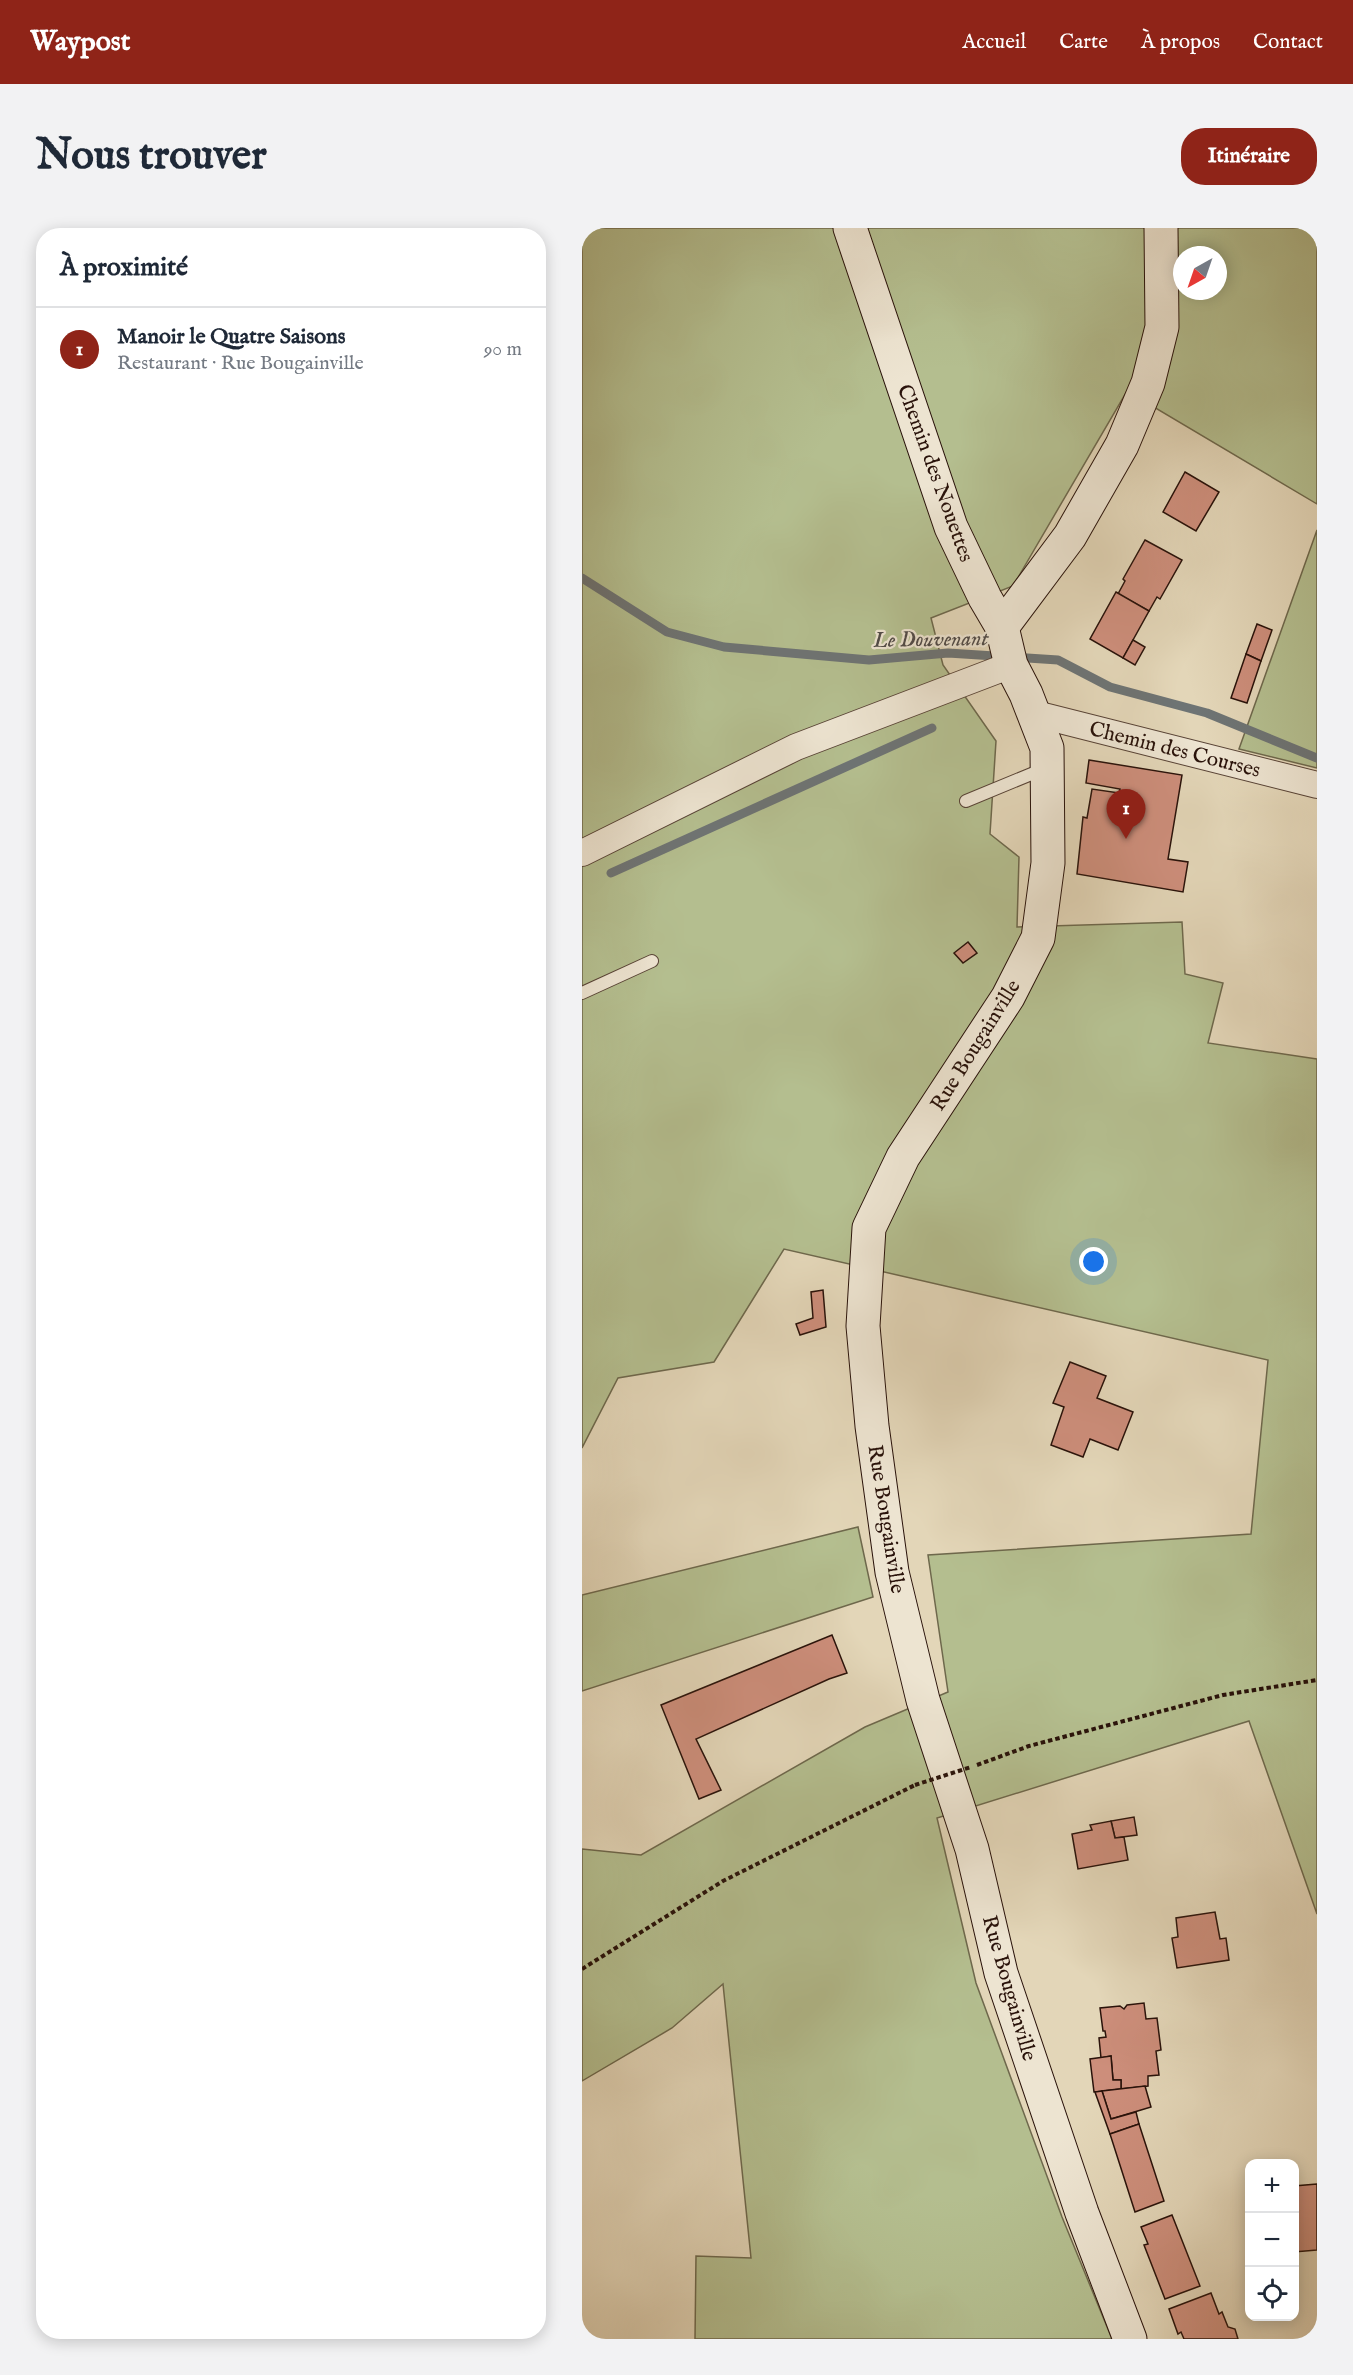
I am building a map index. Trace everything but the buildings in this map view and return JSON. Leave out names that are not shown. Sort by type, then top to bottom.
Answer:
[{"type":"street","name":"Chemin des Nouettes","points":[[849,228],[951,527],[1002,627],[1011,665],[1026,694],[1032,713]]},
{"type":"street","points":[[1002,627],[1070,536],[1122,445],[1148,383],[1162,327],[1161,228]]},
{"type":"street","points":[[582,853],[796,747],[1011,665]]},
{"type":"street","name":"Rue Bougainville","points":[[1032,713],[1047,748],[1048,863],[1038,938],[1008,997],[903,1157],[869,1228],[863,1326],[872,1426],[892,1572],[923,1700],[972,1849],[1001,1973],[1082,2213],[1130,2334]]},
{"type":"street","name":"Chemin des Courses","points":[[1032,713],[1317,785]]},
{"type":"lane","points":[[966,801],[1047,768]]},
{"type":"lane","points":[[582,993],[652,961]]},
{"type":"path","points":[[582,1969],[723,1881],[915,1785],[1029,1746],[1223,1695],[1317,1680]]},
{"type":"green space","points":[[582,228],[1317,228],[1317,504],[1127,391],[1013,586],[931,618],[943,665],[996,741],[990,834],[1019,857],[1017,927],[1182,922],[1185,974],[1223,983],[1208,1043],[1317,1059],[1317,1914],[1249,1721],[937,1818],[976,1983],[1062,2217],[1112,2339],[695,2339],[696,2256],[751,2258],[723,1984],[672,2028],[582,2081],[582,1849],[641,1855],[865,1727],[948,1692],[928,1555],[1251,1534],[1268,1360],[784,1249],[714,1362],[618,1378],[582,1448]]},
{"type":"green space","points":[[1317,530],[1317,768],[1239,749]]},
{"type":"green space","points":[[858,1527],[873,1597],[582,1691],[582,1595]]},
{"type":"waterway","name":"Le Douvenant","points":[[582,578],[667,632],[724,647],[869,660],[948,653],[1058,660],[1110,687],[1207,713],[1317,758]]},
{"type":"waterway","points":[[611,873],[932,728]]},
{"type":"place","name":"Manoir le Quatre Saisons","points":[[1126,839]]}]
